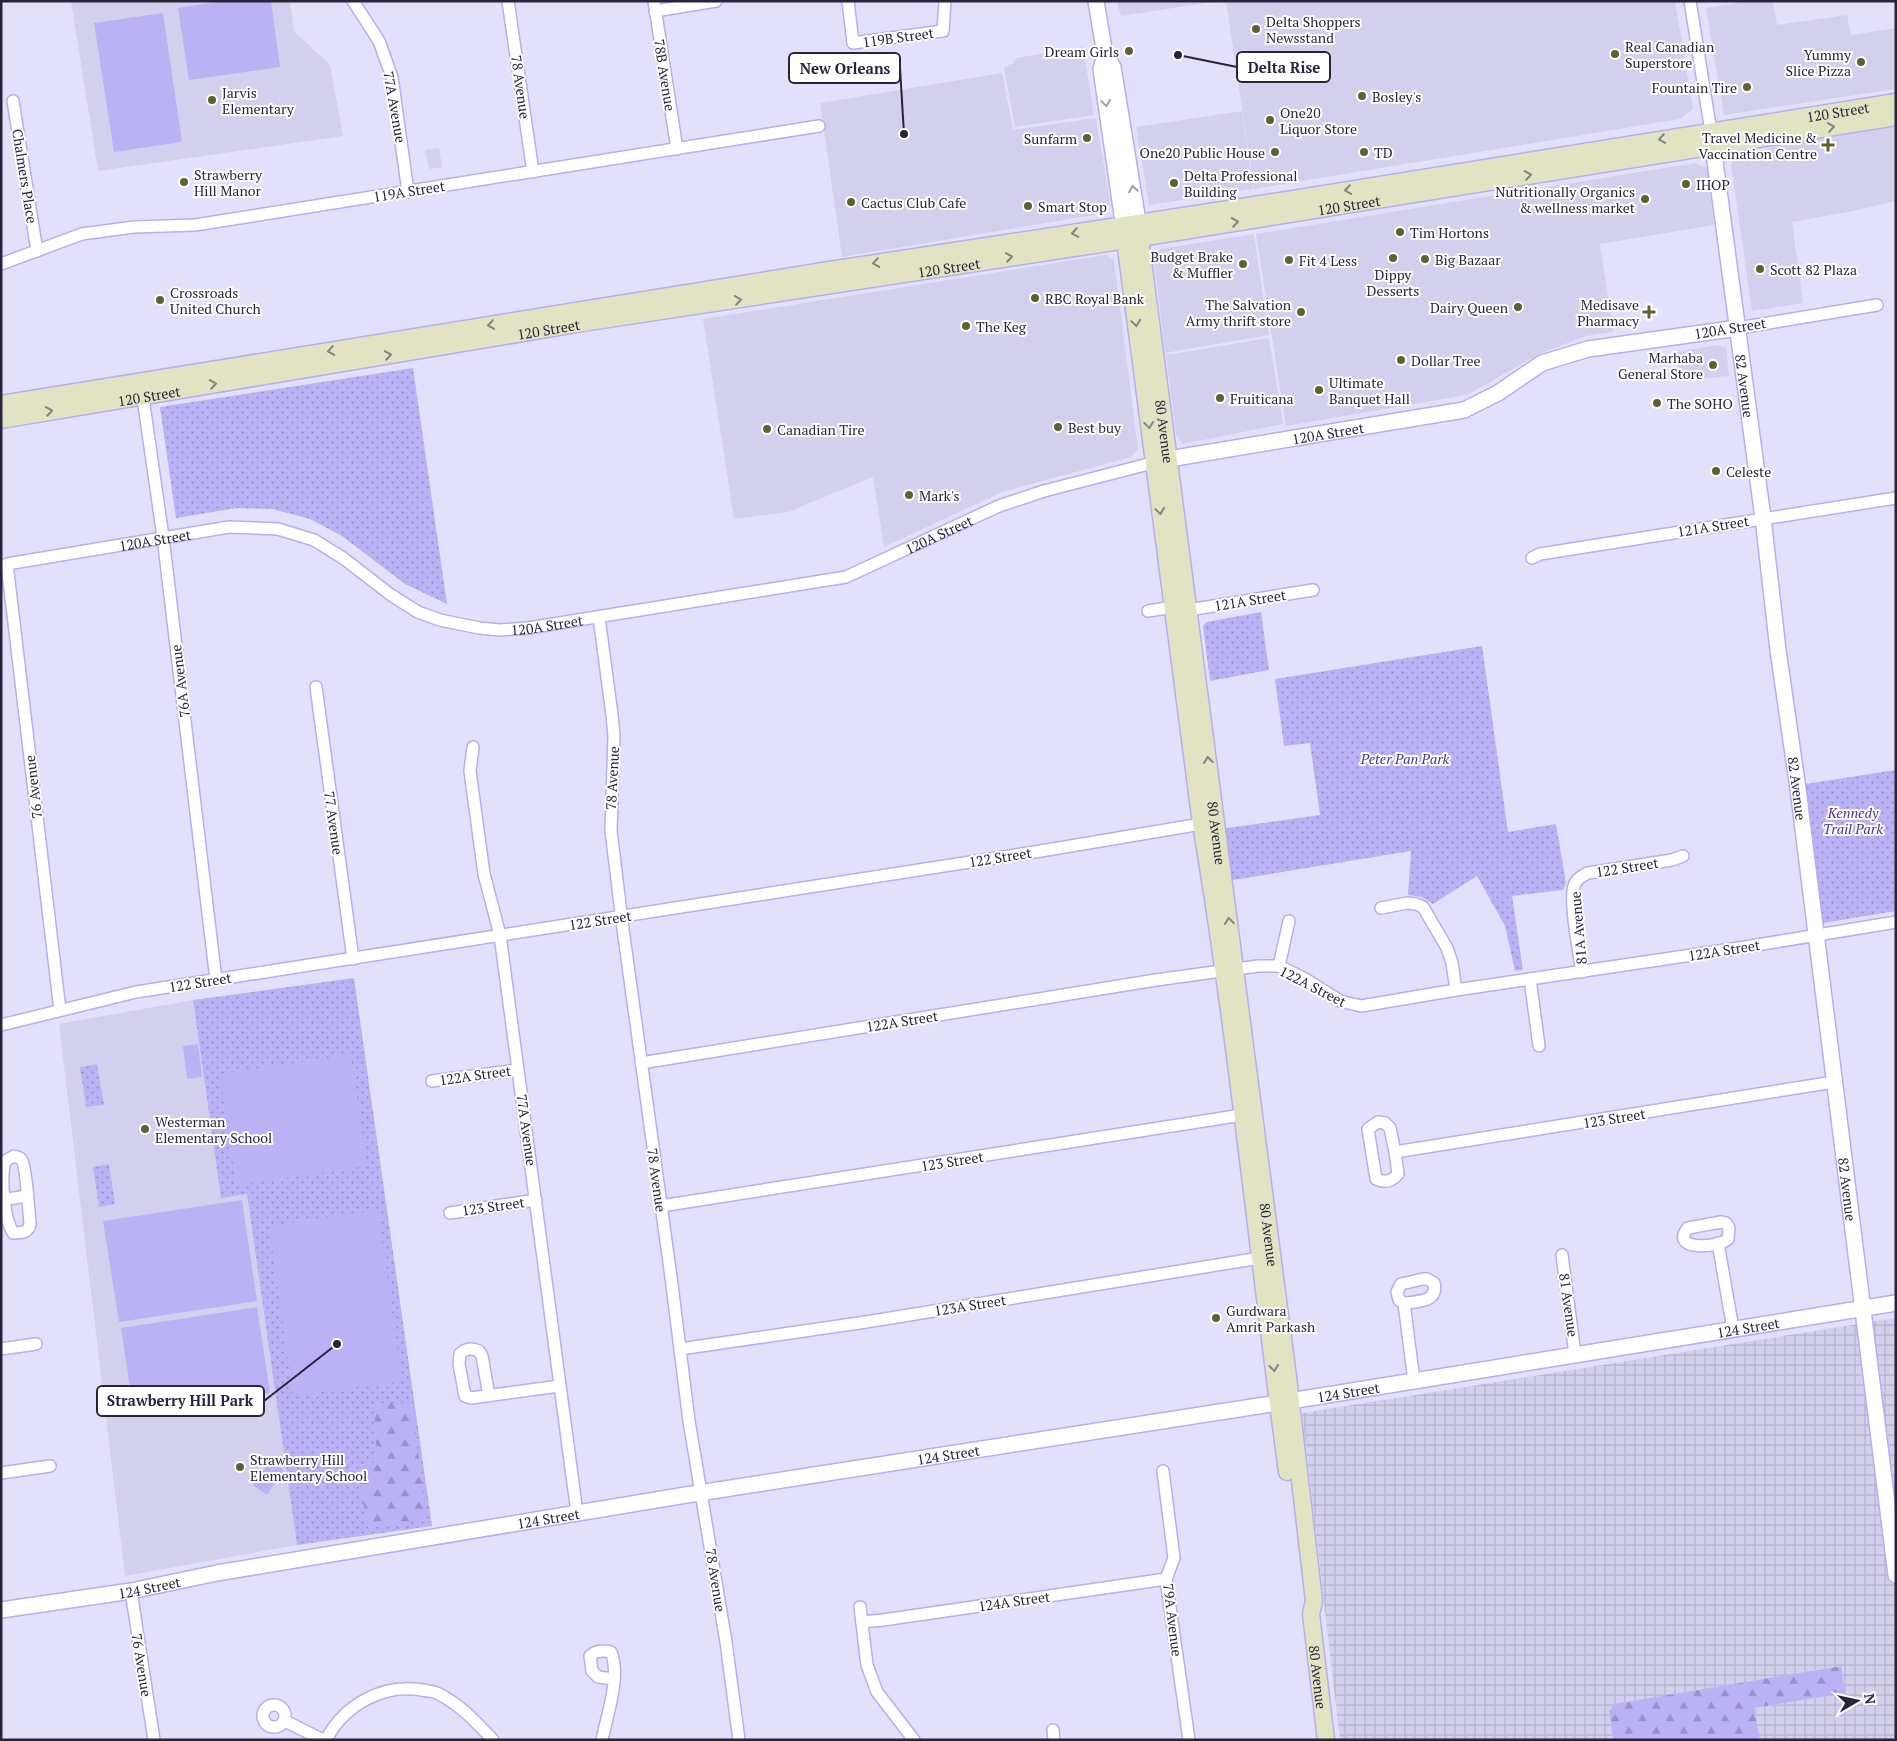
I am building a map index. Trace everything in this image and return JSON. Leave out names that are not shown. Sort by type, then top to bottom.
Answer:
[{"type":"main road","name":"120 Street","points":[[1,404],[141,389],[421,350],[589,322],[654,306],[699,299],[706,297],[716,289],[1132,231],[1402,196],[1896,102]]},
{"type":"main road","name":"120 Street","points":[[1,420],[141,389],[468,329],[654,306],[1132,231],[1474,169],[1712,138],[1896,117]]},
{"type":"main road","points":[[1447,188],[1450,180],[1467,176],[1474,169]]},
{"type":"main road","points":[[1402,196],[1410,190],[1425,185],[1428,177]]},
{"type":"main road","name":"80 Avenue","points":[[1132,231],[1181,608],[1201,824],[1229,970],[1258,1151],[1277,1296],[1284,1402]]},
{"type":"main road","points":[[421,350],[422,346],[428,342],[456,338],[468,329]]},
{"type":"main road","name":"80 Avenue","points":[[1161,461],[1167,559],[1176,567],[1182,603],[1181,608],[1201,708],[1229,970],[1242,1115],[1260,1258],[1314,1602],[1311,1614],[1326,1740]]},
{"type":"main road","points":[[1242,1115],[1250,1123],[1253,1144],[1258,1151]]},
{"type":"main road","points":[[1260,1258],[1268,1268],[1271,1287],[1277,1296]]},
{"type":"street","name":"77A Avenue","points":[[353,1],[378,41],[392,77],[408,192]]},
{"type":"street","name":"78 Avenue","points":[[508,1],[533,172]]},
{"type":"street","points":[[654,6],[716,1]]},
{"type":"street","name":"119B Street","points":[[848,1],[853,43],[943,31],[945,1]]},
{"type":"street","name":"80 Avenue","points":[[1096,1],[1105,55],[1113,67],[1132,231]]},
{"type":"street","name":"82 Avenue","points":[[1690,1],[1712,138],[1763,518],[1778,650],[1785,688],[1896,1575]]},
{"type":"street","name":"78B Avenue","points":[[654,6],[677,149]]},
{"type":"street","name":"Chalmers Place","points":[[13,101],[37,250]]},
{"type":"street","name":"119A Street","points":[[1,264],[82,234],[134,227],[194,224],[408,192],[819,126]]},
{"type":"street","name":"120A Street","points":[[7,564],[229,527],[278,529],[314,540],[343,558],[391,595],[418,612],[440,620],[479,628],[500,630],[528,628],[846,577],[999,506],[1044,491],[1161,461],[1464,410],[1498,393],[1542,363],[1588,349],[1738,328],[1877,305]]},
{"type":"street","name":"76A Avenue","points":[[141,389],[163,537],[216,980]]},
{"type":"street","name":"121A Street","points":[[1532,558],[1540,554],[1896,498]]},
{"type":"street","name":"76 Avenue","points":[[7,564],[60,1010]]},
{"type":"street","name":"121A Street","points":[[1148,611],[1313,590]]},
{"type":"street","name":"78 Avenue","points":[[599,617],[614,736],[611,831],[621,916],[689,1421],[724,1631],[739,1740]]},
{"type":"street","name":"77 Avenue","points":[[316,687],[353,959]]},
{"type":"street","name":"77A Avenue","points":[[472,747],[470,771],[484,874],[500,936],[577,1513]]},
{"type":"street","name":"122 Street","points":[[1,1025],[136,992],[1038,852],[1201,824]]},
{"type":"street","name":"122 Street","points":[[1574,885],[1576,881],[1588,873],[1672,860],[1683,856]]},
{"type":"street","name":"81A Avenue","points":[[1574,885],[1573,900],[1582,972]]},
{"type":"street","points":[[1381,908],[1407,904],[1416,904],[1423,907],[1447,948],[1452,963],[1456,990]]},
{"type":"street","points":[[1279,966],[1289,921]]},
{"type":"street","name":"122A Street","points":[[641,1063],[1262,966],[1279,966],[1340,1001],[1353,1006],[1368,1006],[1456,990],[1739,948],[1896,922]]},
{"type":"street","points":[[1530,979],[1538,1046]]},
{"type":"street","name":"122A Street","points":[[432,1081],[518,1070]]},
{"type":"street","name":"123 Street","points":[[1394,1152],[1834,1082]]},
{"type":"street","name":"123 Street","points":[[661,1206],[1242,1115]]},
{"type":"street","points":[[1378,1122],[1385,1123],[1390,1128],[1394,1152],[1398,1174],[1393,1180],[1383,1182],[1376,1179],[1368,1129],[1378,1122]]},
{"type":"street","points":[[14,1156],[20,1157],[23,1161],[30,1227],[22,1233],[13,1232],[8,1224],[3,1199],[5,1161],[14,1156]]},
{"type":"street","points":[[3,1199],[27,1196]]},
{"type":"street","name":"123 Street","points":[[450,1213],[536,1200]]},
{"type":"street","points":[[1718,1243],[1733,1330]]},
{"type":"street","name":"81 Avenue","points":[[1562,1255],[1575,1354]]},
{"type":"street","name":"123A Street","points":[[680,1349],[866,1322],[1260,1258]]},
{"type":"street","name":"124 Street","points":[[1,1610],[130,1591],[217,1574],[700,1493],[1284,1402],[1896,1303]]},
{"type":"street","points":[[1404,1304],[1414,1380]]},
{"type":"street","points":[[1,1349],[36,1344]]},
{"type":"street","points":[[488,1396],[559,1386]]},
{"type":"street","points":[[1,1473],[50,1466]]},
{"type":"street","name":"79A Avenue","points":[[1164,1471],[1174,1558],[1166,1579],[1189,1740]]},
{"type":"street","name":"124A Street","points":[[862,1622],[1166,1579]]},
{"type":"street","name":"76 Avenue","points":[[130,1591],[154,1740]]},
{"type":"street","points":[[860,1607],[867,1664],[877,1692],[914,1740]]},
{"type":"street","points":[[602,1740],[614,1679]]},
{"type":"street","points":[[285,1721],[325,1740],[332,1729],[361,1701],[392,1689],[410,1688],[436,1693],[462,1709],[469,1714],[492,1740]]},
{"type":"shaded area","name":"Jarvis Elementary","points":[[71,1],[290,1],[294,31],[330,65],[343,136],[98,171]]},
{"type":"shaded area","points":[[1117,1],[1219,1],[1121,16]]},
{"type":"shaded area","points":[[1226,1],[1675,1],[1693,109],[1680,119],[1254,189]]},
{"type":"shaded area","points":[[1751,1],[1773,1],[1777,25],[1847,15],[1851,35],[1896,28],[1896,89],[1724,115],[1706,8]]},
{"type":"shaded area","points":[[1083,47],[1094,115],[1015,127],[1004,67],[1014,63],[1016,58]]},
{"type":"shaded area","points":[[1002,73],[1013,130],[1096,118],[1110,202],[1105,210],[1100,214],[842,257],[820,103]]},
{"type":"shaded area","points":[[1242,111],[1253,189],[1149,205],[1136,127]]},
{"type":"shaded area","points":[[1896,126],[1896,201],[1792,222],[1803,303],[1752,311],[1731,164],[1739,154],[1768,149],[1784,143]]},
{"type":"shaded area","points":[[439,148],[442,167],[429,169],[425,150]]},
{"type":"shaded area","points":[[1695,163],[1707,168],[1714,225],[1600,244],[1613,332],[1586,336],[1539,354],[1467,395],[1286,426],[1256,234]]},
{"type":"shaded area","points":[[1254,234],[1269,335],[1165,353],[1154,259],[1160,249]]},
{"type":"shaded area","points":[[1106,255],[1114,260],[1138,449],[1131,457],[1002,492],[884,547],[873,477],[788,512],[734,519],[703,319]]},
{"type":"shaded area","points":[[1269,338],[1283,424],[1183,444],[1176,435],[1166,355]]},
{"type":"shaded area","points":[[1718,345],[1726,348],[1729,376],[1680,381],[1676,352]]},
{"type":"shaded area","points":[[193,1000],[221,1197],[247,1194],[297,1545],[125,1576],[59,1024]]},
{"type":"shaded area","points":[[1896,1318],[1896,1740],[1760,1740],[1754,1708],[1844,1693],[1840,1666],[1609,1711],[1613,1740],[1340,1740],[1302,1413]]},
{"type":"green space","points":[[224,1],[271,1],[280,67],[189,80],[178,8]]},
{"type":"green space","points":[[163,13],[182,142],[114,152],[94,23]]},
{"type":"green space","points":[[413,368],[447,604],[405,584],[342,536],[310,519],[272,509],[237,508],[176,518],[160,407]]},
{"type":"green space","points":[[1261,612],[1269,670],[1210,681],[1203,626],[1207,622]]},
{"type":"green space","name":"Peter Pan Park","points":[[1482,646],[1508,832],[1556,824],[1566,883],[1563,890],[1512,896],[1523,970],[1515,971],[1505,926],[1477,876],[1433,904],[1422,897],[1408,895],[1411,851],[1227,881],[1220,829],[1320,815],[1310,743],[1284,746],[1275,679]]},
{"type":"green space","name":"Kennedy Trail Park","points":[[1896,770],[1896,911],[1823,923],[1805,784]]},
{"type":"green space","points":[[354,978],[432,1526],[297,1545],[247,1194],[221,1198],[193,1000]]},
{"type":"green space","points":[[198,1044],[202,1077],[187,1079],[183,1046]]},
{"type":"green space","points":[[351,1055],[367,1166],[236,1185],[220,1074]]},
{"type":"green space","points":[[97,1064],[104,1105],[86,1107],[80,1067]]},
{"type":"green space","points":[[109,1164],[115,1204],[99,1207],[93,1167]]},
{"type":"green space","points":[[242,1200],[257,1301],[119,1322],[103,1221]]},
{"type":"green space","points":[[378,1210],[402,1381],[293,1396],[269,1226]]},
{"type":"green space","points":[[257,1307],[270,1393],[134,1414],[121,1328]]},
{"type":"green space","points":[[412,1402],[426,1520],[368,1528],[358,1471],[377,1460],[374,1404]]},
{"type":"green space","points":[[270,1460],[284,1470],[267,1495],[253,1485]]},
{"type":"green space","points":[[1841,1666],[1845,1693],[1754,1708],[1760,1740],[1613,1740],[1609,1711],[1614,1704]]},
{"type":"place","name":"Delta Shoppers Newsstand","points":[[1256,29]]},
{"type":"place","name":"Dream Girls","points":[[1129,51]]},
{"type":"place","name":"Real Canadian Superstore","points":[[1615,54]]},
{"type":"place","name":"Delta Rise","points":[[1178,55]]},
{"type":"place","name":"Yummy Slice Pizza","points":[[1861,62]]},
{"type":"place","name":"Fountain Tire","points":[[1747,87]]},
{"type":"place","name":"Bosley's","points":[[1362,96]]},
{"type":"place","name":"Jarvis Elementary","points":[[212,100]]},
{"type":"place","name":"One20 Liquor Store","points":[[1270,120]]},
{"type":"place","name":"New Orleans","points":[[904,134]]},
{"type":"place","name":"Sunfarm","points":[[1087,138]]},
{"type":"place","name":"Travel Medicine & Vaccination Centre","points":[[1828,145]]},
{"type":"place","name":"One20 Public House","points":[[1275,152]]},
{"type":"place","name":"TD","points":[[1364,152]]},
{"type":"place","name":"Strawberry Hill Manor","points":[[184,182]]},
{"type":"place","name":"Delta Professional Building","points":[[1174,183]]},
{"type":"place","name":"IHOP","points":[[1686,184]]},
{"type":"place","name":"Nutritionally Organics & wellness market","points":[[1645,199]]},
{"type":"place","name":"Cactus Club Cafe","points":[[851,202]]},
{"type":"place","name":"Smart Stop","points":[[1028,206]]},
{"type":"place","name":"Tim Hortons","points":[[1400,232]]},
{"type":"place","name":"Dippy Desserts","points":[[1393,258]]},
{"type":"place","name":"Big Bazaar","points":[[1425,259]]},
{"type":"place","name":"Fit 4 Less","points":[[1289,260]]},
{"type":"place","name":"Budget Brake & Muffler","points":[[1243,264]]},
{"type":"place","name":"Scott 82 Plaza","points":[[1760,269]]},
{"type":"place","name":"RBC Royal Bank","points":[[1035,298]]},
{"type":"place","name":"Crossroads United Church","points":[[160,300]]},
{"type":"place","name":"Dairy Queen","points":[[1518,307]]},
{"type":"place","name":"The Salvation Army thrift store","points":[[1301,312]]},
{"type":"place","name":"Medisave Pharmacy","points":[[1649,312]]},
{"type":"place","name":"The Keg","points":[[966,326]]},
{"type":"place","name":"Dollar Tree","points":[[1401,360]]},
{"type":"place","name":"Marhaba General Store","points":[[1713,365]]},
{"type":"place","name":"Ultimate Banquet Hall","points":[[1319,390]]},
{"type":"place","name":"Fruiticana","points":[[1220,398]]},
{"type":"place","name":"The SOHO","points":[[1657,403]]},
{"type":"place","name":"Best buy","points":[[1058,427]]},
{"type":"place","name":"Canadian Tire","points":[[767,429]]},
{"type":"place","name":"Celeste","points":[[1716,471]]},
{"type":"place","name":"Mark's","points":[[909,495]]},
{"type":"place","name":"Westerman Elementary School","points":[[145,1129]]},
{"type":"place","name":"Gurdwara Amrit Parkash","points":[[1216,1318]]},
{"type":"place","name":"Strawberry Hill Park","points":[[337,1344]]},
{"type":"place","name":"Strawberry Hill Elementary School","points":[[240,1467]]}]
